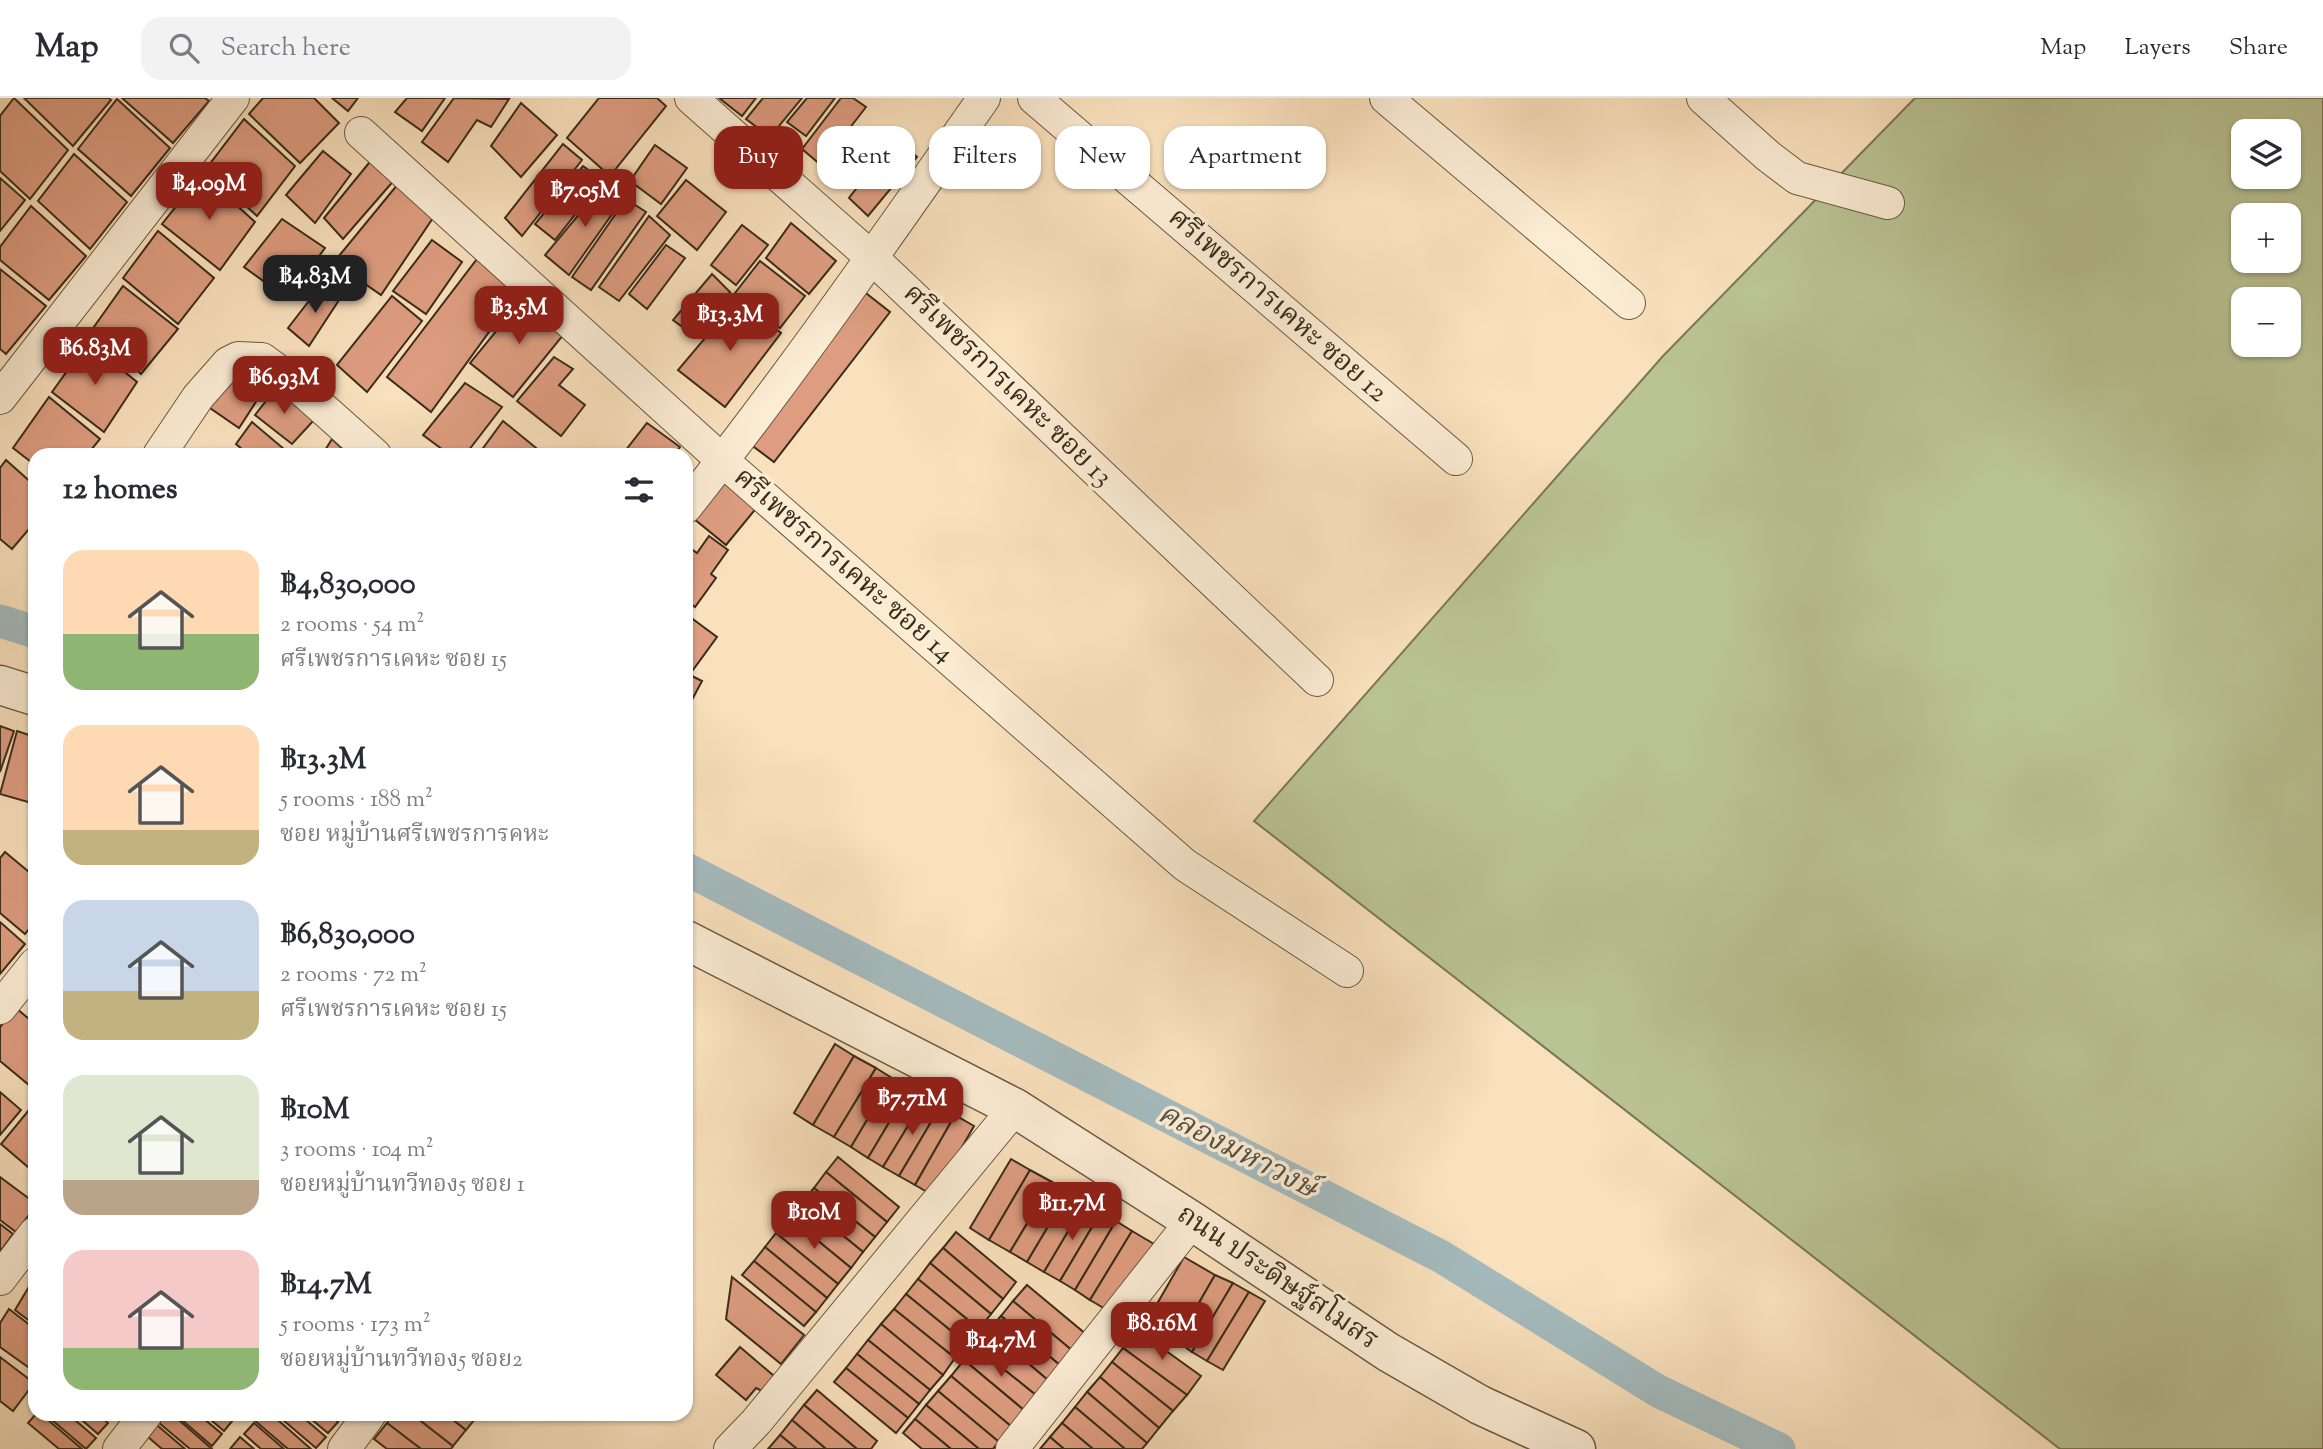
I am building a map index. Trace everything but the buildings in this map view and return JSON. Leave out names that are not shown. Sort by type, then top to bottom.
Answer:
[{"type":"street","points":[[0,398],[233,98]]},
{"type":"street","name":"ศรีเพชรการเคหะ ซอย 13","points":[[691,98],[871,257],[1317,680]]},
{"type":"street","points":[[693,498],[723,461],[984,98]]},
{"type":"street","name":"ศรีเพชรการเคหะ ซอย 12","points":[[1034,98],[1456,459]]},
{"type":"street","points":[[1386,98],[1629,303]]},
{"type":"street","points":[[1703,98],[1797,178],[1888,203]]},
{"type":"street","name":"ศรีเพชรการเคหะ ซอย 14","points":[[361,134],[723,461],[1185,865],[1347,971]]},
{"type":"street","points":[[164,448],[198,397],[228,363],[238,358],[261,359],[272,366],[367,448]]},
{"type":"street","points":[[0,685],[28,694]]},
{"type":"street","name":"ถนน ประดิษฐ์สโมสร","points":[[693,944],[1015,1108],[1192,1221],[1388,1352],[1480,1405],[1576,1449]]},
{"type":"street","points":[[0,1008],[28,973]]},
{"type":"street","points":[[730,1449],[756,1422],[1015,1108]]},
{"type":"street","points":[[1012,1449],[1192,1221]]},
{"type":"street","points":[[0,1279],[28,1242]]},
{"type":"street","points":[[119,1449],[141,1421]]},
{"type":"street","points":[[344,1449],[365,1421]]},
{"type":"green space","points":[[1915,98],[2323,98],[2323,1449],[2060,1449],[1254,821],[1663,356]]},
{"type":"waterway","name":"คลองมหาวงษ์","points":[[0,621],[28,630]]},
{"type":"waterway","name":"คลองมหาวงษ์","points":[[693,873],[1442,1257],[1658,1391],[1779,1449]]}]
